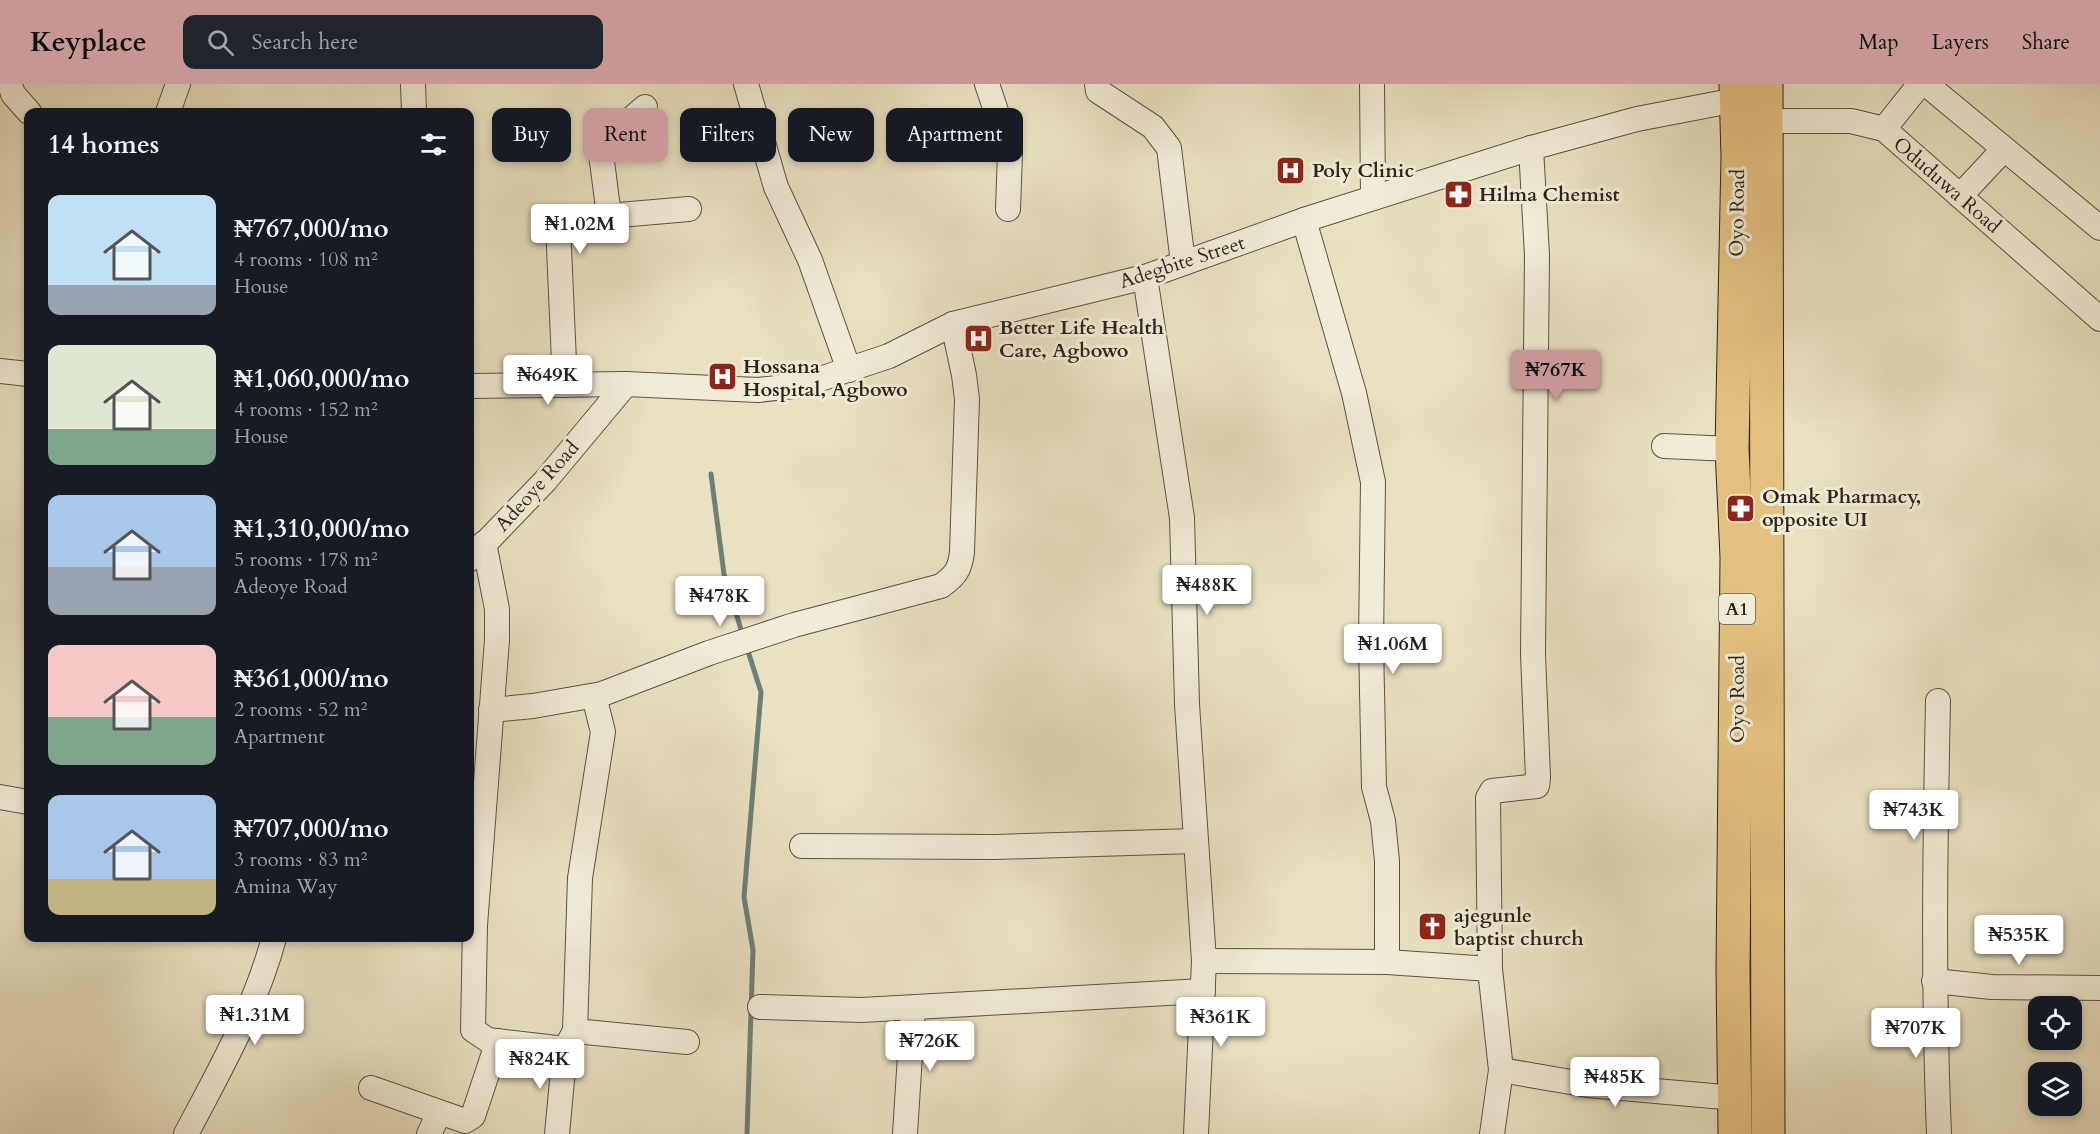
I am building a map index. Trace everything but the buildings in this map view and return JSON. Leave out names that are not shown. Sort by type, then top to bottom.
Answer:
[{"type":"highway","name":"Oyo Road","points":[[1766,84],[1770,850],[1768,1134]]},
{"type":"highway","name":"Oyo Road","points":[[1735,1134],[1733,970],[1736,850],[1737,557],[1732,449],[1738,157],[1742,89]]},
{"type":"highway","points":[[1742,89],[1766,121]]},
{"type":"highway","points":[[1736,850],[1770,850]]},
{"type":"street","points":[[10,84],[13,94],[25,108]]},
{"type":"street","points":[[169,108],[178,84]]},
{"type":"street","points":[[413,84],[414,108]]},
{"type":"street","points":[[746,84],[776,187],[810,260],[849,370]]},
{"type":"street","points":[[987,84],[1010,153],[1008,209]]},
{"type":"street","points":[[1097,84],[1098,91],[1153,128],[1169,148],[1183,263]]},
{"type":"street","points":[[1372,84],[1373,197]]},
{"type":"street","points":[[1884,129],[1920,84]]},
{"type":"street","points":[[1926,84],[2100,228]]},
{"type":"street","name":"Adegbite Street","points":[[474,386],[626,384],[758,390],[802,385],[889,356],[953,324],[1145,277],[1373,197],[1531,148],[1742,89]]},
{"type":"street","points":[[609,216],[600,146],[602,140],[622,128],[645,107]]},
{"type":"street","name":"Oduduwa Road","points":[[1766,121],[1851,121],[1884,129],[2100,319]]},
{"type":"street","points":[[1492,1134],[1501,1070],[1490,969],[1488,798],[1492,790],[1537,786],[1538,778],[1533,654],[1537,255],[1531,148]]},
{"type":"street","points":[[1960,196],[2004,148]]},
{"type":"street","points":[[566,385],[558,225],[561,220],[689,209]]},
{"type":"street","points":[[1304,220],[1354,393],[1373,482],[1371,643],[1374,787],[1383,821],[1387,861],[1387,962]]},
{"type":"street","points":[[1145,277],[1182,518],[1187,704],[1204,961],[1196,1134]]},
{"type":"street","points":[[491,710],[594,696],[794,625],[941,586],[955,576],[961,567],[967,399],[953,324]]},
{"type":"street","points":[[0,371],[24,374]]},
{"type":"street","name":"Adeoye Road","points":[[477,551],[545,481],[626,384]]},
{"type":"street","points":[[1664,446],[1732,449]]},
{"type":"street","points":[[477,551],[497,609],[475,925],[473,1030],[488,1040],[498,1041],[687,1042]]},
{"type":"street","points":[[557,1134],[570,1040],[580,878],[603,732],[594,696]]},
{"type":"street","points":[[1938,702],[1934,981],[1938,1034],[1939,1134]]},
{"type":"street","points":[[0,797],[24,801]]},
{"type":"street","points":[[802,846],[995,847],[1195,842]]},
{"type":"street","points":[[186,1134],[225,1062],[262,982],[273,942]]},
{"type":"street","points":[[1204,961],[1387,962],[1490,969]]},
{"type":"street","points":[[1934,981],[1992,987],[2100,988]]},
{"type":"street","points":[[760,1007],[862,1010],[1203,992]]},
{"type":"street","points":[[905,1134],[913,1008]]},
{"type":"street","points":[[371,1088],[434,1124],[465,1121],[473,1116],[498,1041]]},
{"type":"street","points":[[1501,1070],[1588,1084],[1735,1098]]},
{"type":"waterway","points":[[711,474],[724,574],[743,636]]},
{"type":"waterway","points":[[747,648],[761,692],[744,897],[753,950],[747,1134]]},
{"type":"place","name":"Poly Clinic","points":[[1291,170]]},
{"type":"place","name":"Hilma Chemist","points":[[1458,194]]},
{"type":"place","name":"Better Life Health Care, Agbowo","points":[[978,338]]},
{"type":"place","name":"Hossana Hospital, Agbowo","points":[[722,377]]},
{"type":"place","name":"Omak Pharmacy, opposite UI","points":[[1741,508]]},
{"type":"place","name":"ajegunle baptist church","points":[[1433,926]]}]
